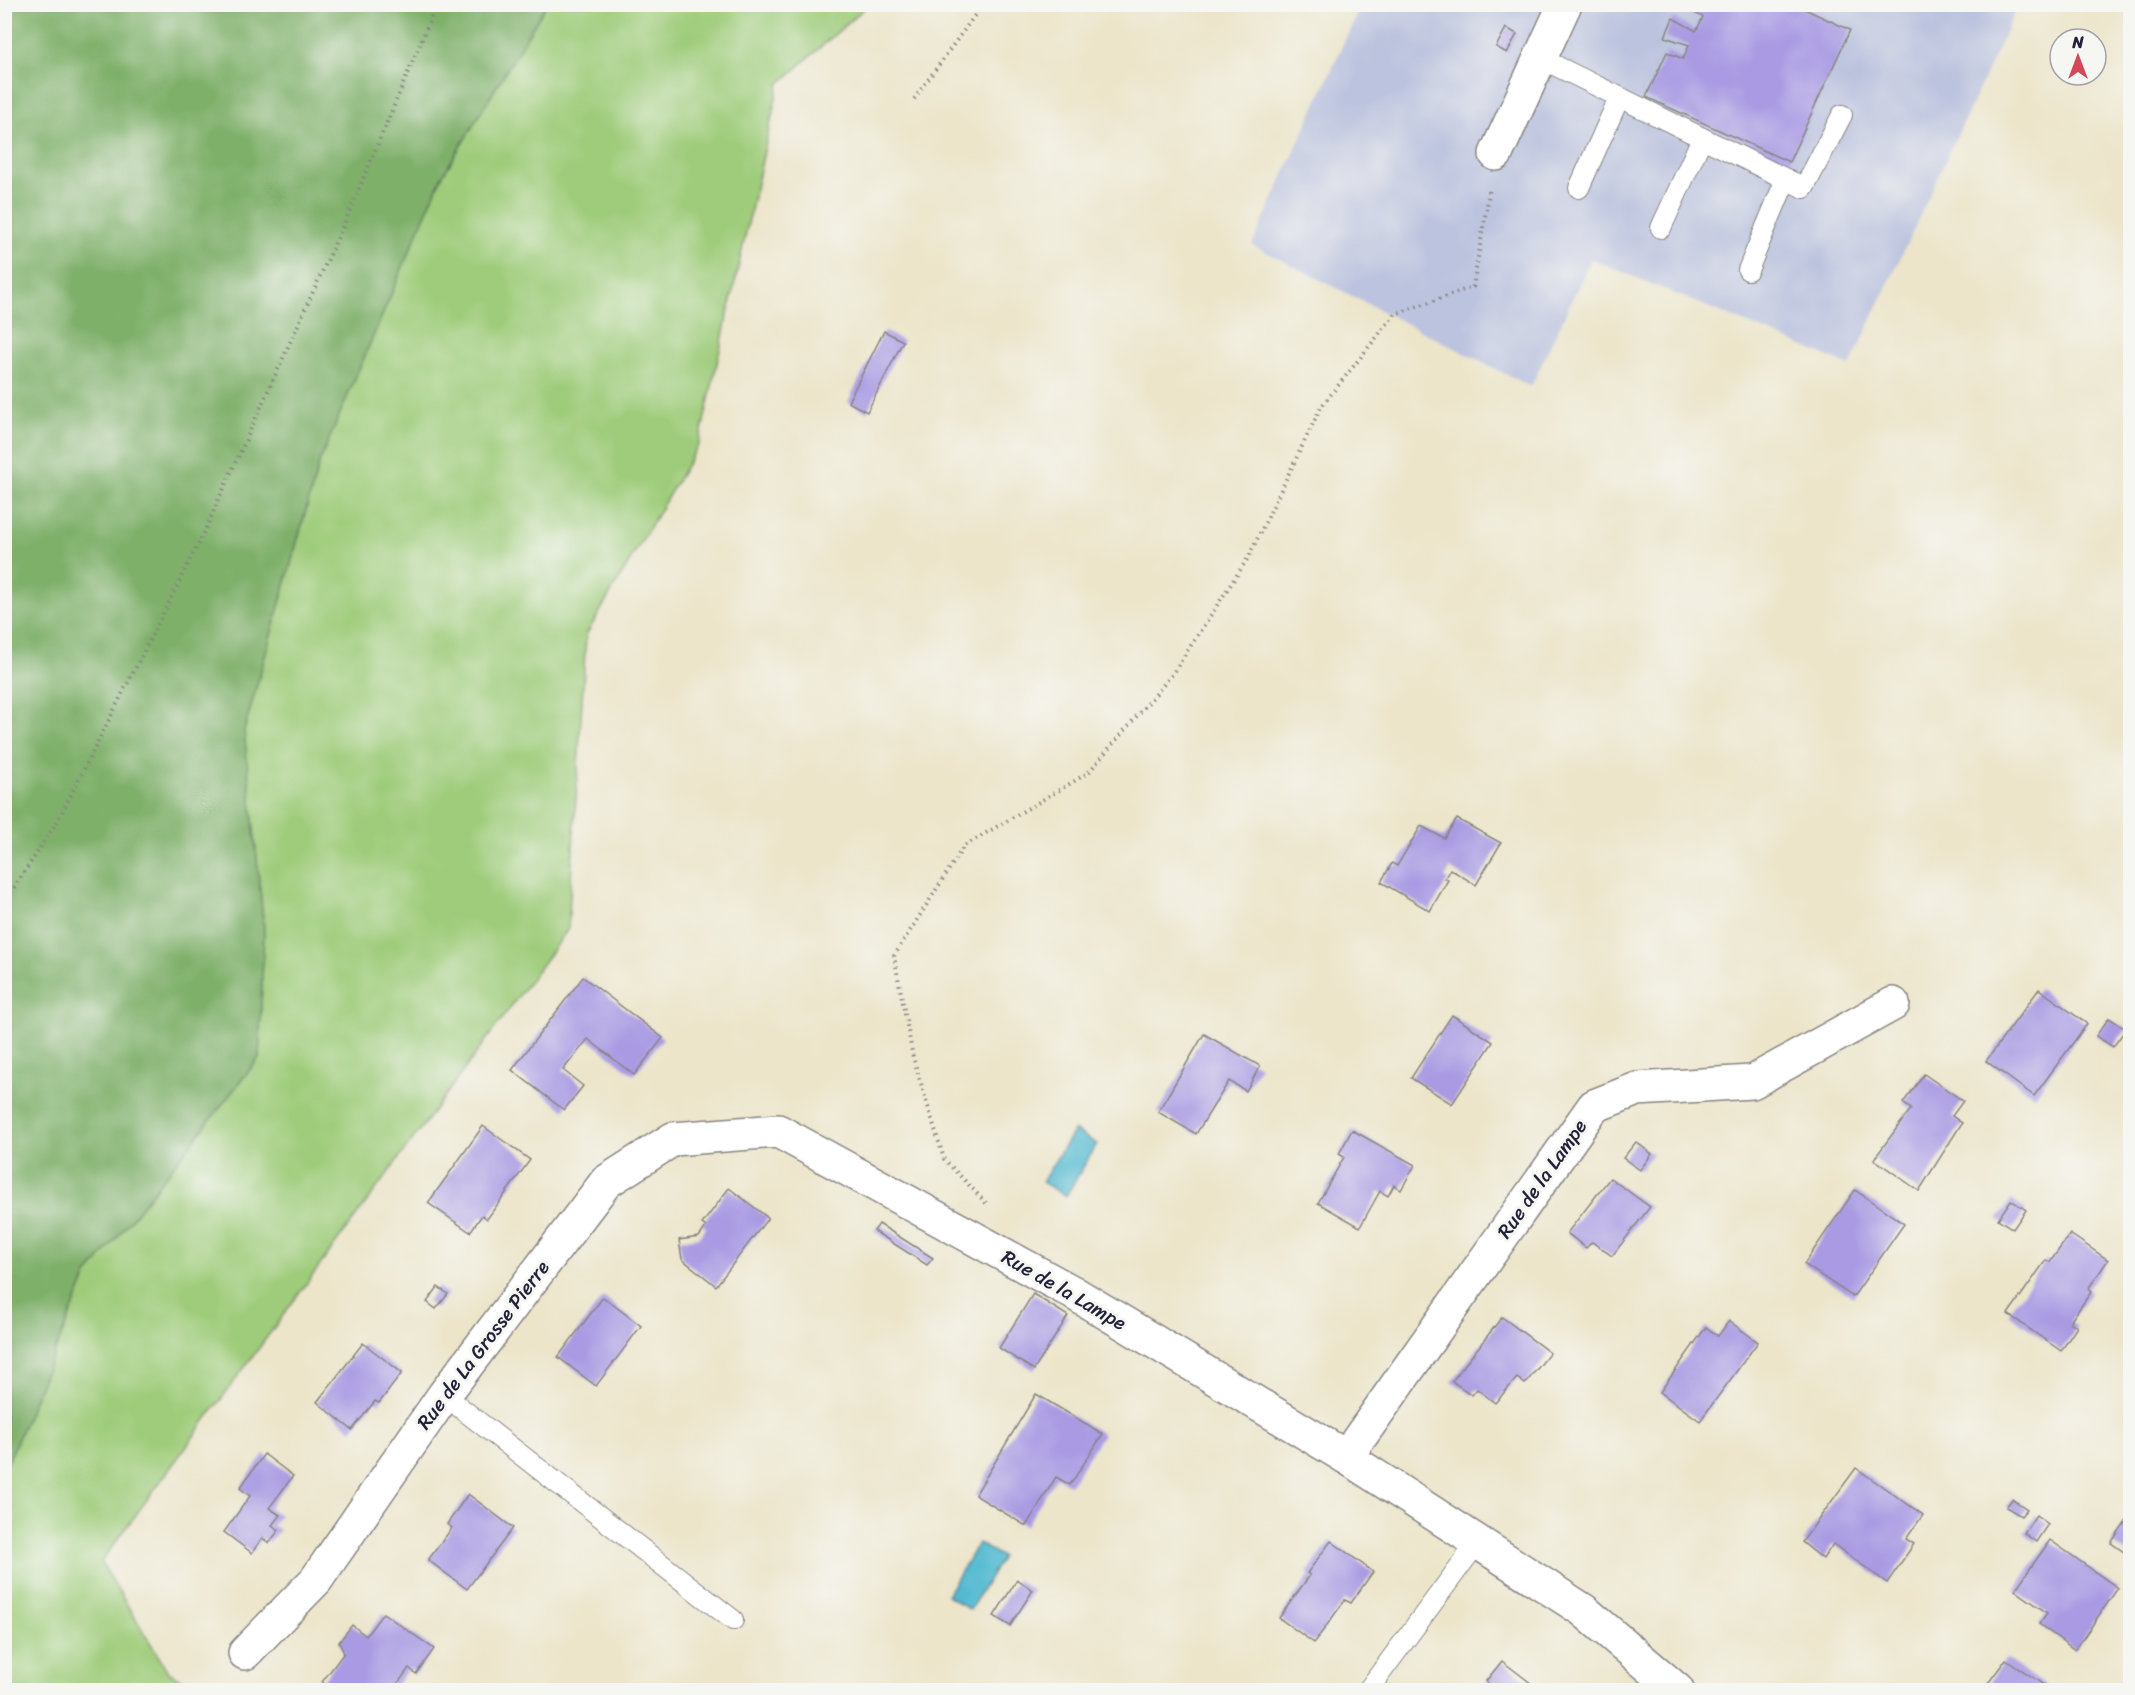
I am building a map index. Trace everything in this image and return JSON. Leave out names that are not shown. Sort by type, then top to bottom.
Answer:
[{"type":"street","points":[[1496,154],[1565,4]]},
{"type":"street","name":"Rue de la Lampe","points":[[1346,1457],[1594,1106],[1637,1089],[1752,1082],[1893,1004]]},
{"type":"street","name":"Rue de la Lampe","points":[[778,1131],[1072,1292],[1346,1457],[1583,1610],[1677,1690]]},
{"type":"street","name":"Rue de La Grosse Pierre","points":[[245,1653],[316,1580],[444,1395],[606,1182],[674,1139],[778,1131]]},
{"type":"lane","points":[[1540,58],[1804,188],[1842,115]]},
{"type":"lane","points":[[1579,188],[1619,98]]},
{"type":"lane","points":[[1661,228],[1702,138]]},
{"type":"lane","points":[[1748,270],[1786,179]]},
{"type":"lane","points":[[444,1395],[733,1620]]},
{"type":"lane","points":[[1368,1690],[1478,1543]]},
{"type":"path","points":[[4,903],[57,822],[199,543],[342,228],[437,4]]},
{"type":"path","points":[[914,99],[983,4]]},
{"type":"path","points":[[992,1209],[944,1159],[913,1057],[894,956],[963,846],[1088,773],[1171,676],[1248,558],[1321,407],[1395,315],[1473,287],[1496,154]]},
{"type":"shaded area","points":[[1356,5],[2018,5],[1850,366],[1591,259],[1531,387],[1252,245],[1360,7]]},
{"type":"green space","points":[[5,4],[546,5],[441,178],[320,460],[244,731],[264,929],[259,1058],[87,1275],[5,1469]]},
{"type":"green space","points":[[546,5],[868,5],[779,84],[699,444],[586,635],[568,929],[101,1562],[168,1672],[200,1690],[5,1690],[5,1469],[87,1275],[259,1058],[264,929],[244,731],[320,460],[441,178]]},
{"type":"water","points":[[1074,1130],[1097,1144],[1066,1196],[1042,1182]]},
{"type":"water","points":[[978,1543],[1002,1557],[970,1610],[947,1595]]},
{"type":"building","points":[[1688,4],[1794,4],[1850,30],[1789,162],[1646,97],[1667,52],[1683,59],[1689,45],[1665,37],[1673,18],[1696,31],[1703,17],[1686,9]]},
{"type":"building","points":[[1506,28],[1517,34],[1507,53],[1496,47]]},
{"type":"building","points":[[884,331],[903,341],[867,412],[848,402]]},
{"type":"building","points":[[1457,819],[1501,843],[1476,885],[1450,869],[1445,878],[1448,880],[1430,911],[1381,882],[1392,863],[1397,866],[1421,826],[1444,838]]},
{"type":"building","points":[[583,977],[663,1038],[634,1075],[588,1039],[563,1070],[583,1086],[564,1110],[512,1070]]},
{"type":"building","points":[[2039,989],[2087,1024],[2034,1096],[1986,1061]]},
{"type":"building","points":[[1452,1015],[1493,1042],[1452,1104],[1411,1078]]},
{"type":"building","points":[[2109,1018],[2126,1029],[2113,1047],[2096,1036]]},
{"type":"building","points":[[1204,1034],[1260,1066],[1246,1091],[1229,1081],[1196,1134],[1158,1112]]},
{"type":"building","points":[[1924,1074],[1963,1101],[1952,1116],[1962,1123],[1919,1191],[1874,1159],[1911,1109],[1903,1103]]},
{"type":"building","points":[[483,1126],[530,1160],[487,1219],[482,1215],[470,1232],[428,1203]]},
{"type":"building","points":[[1352,1130],[1415,1165],[1401,1190],[1394,1185],[1388,1196],[1380,1191],[1360,1227],[1318,1203],[1344,1157],[1339,1154]]},
{"type":"building","points":[[1636,1142],[1652,1154],[1640,1170],[1623,1158]]},
{"type":"building","points":[[1610,1178],[1650,1207],[1612,1256],[1592,1242],[1586,1248],[1567,1233]]},
{"type":"building","points":[[729,1188],[768,1218],[716,1286],[682,1259],[679,1240],[699,1237],[706,1227],[702,1224]]},
{"type":"building","points":[[1855,1190],[1904,1224],[1853,1297],[1804,1264]]},
{"type":"building","points":[[2011,1200],[2026,1210],[2013,1229],[1998,1219]]},
{"type":"building","points":[[879,1224],[933,1258],[927,1265],[874,1231]]},
{"type":"building","points":[[2070,1234],[2108,1260],[2088,1289],[2091,1292],[2070,1322],[2077,1327],[2061,1351],[2008,1314],[2046,1260],[2050,1262]]},
{"type":"building","points":[[438,1287],[448,1294],[436,1309],[427,1302]]},
{"type":"building","points":[[1033,1294],[1068,1316],[1034,1370],[999,1348]]},
{"type":"building","points":[[603,1297],[641,1326],[596,1386],[558,1357]]},
{"type":"building","points":[[1502,1317],[1550,1353],[1525,1384],[1517,1378],[1495,1403],[1477,1389],[1472,1395],[1452,1381]]},
{"type":"building","points":[[1729,1321],[1758,1342],[1700,1421],[1660,1392],[1706,1327],[1718,1336]]},
{"type":"building","points":[[363,1343],[402,1373],[379,1403],[375,1401],[352,1430],[317,1402]]},
{"type":"building","points":[[1036,1394],[1103,1434],[1070,1485],[1056,1477],[1026,1526],[975,1495]]},
{"type":"building","points":[[264,1454],[293,1476],[269,1508],[280,1515],[272,1525],[279,1530],[269,1543],[262,1538],[252,1553],[224,1532],[250,1496],[240,1488]]},
{"type":"building","points":[[1856,1468],[1923,1515],[1906,1539],[1914,1544],[1887,1583],[1833,1544],[1823,1559],[1802,1542]]},
{"type":"building","points":[[468,1494],[513,1528],[467,1589],[428,1560],[452,1528],[447,1524]]},
{"type":"building","points":[[2012,1499],[2027,1509],[2021,1516],[2006,1507]]},
{"type":"building","points":[[2036,1515],[2048,1524],[2036,1542],[2024,1533]]},
{"type":"building","points":[[2130,1515],[2130,1556],[2111,1543]]},
{"type":"building","points":[[2050,1540],[2118,1588],[2075,1650],[2039,1624],[2047,1613],[2015,1590]]},
{"type":"building","points":[[1331,1541],[1373,1572],[1351,1603],[1345,1600],[1314,1643],[1279,1618],[1310,1575],[1307,1573]]},
{"type":"building","points":[[1017,1580],[1033,1590],[1010,1626],[994,1616]]},
{"type":"building","points":[[383,1613],[434,1649],[416,1674],[409,1668],[393,1690],[333,1690],[322,1682],[344,1653],[339,1642],[352,1625],[366,1636]]},
{"type":"building","points":[[2006,1659],[2051,1690],[1983,1690]]},
{"type":"building","points":[[1502,1661],[1541,1690],[1484,1690],[1489,1684],[1486,1681]]}]
